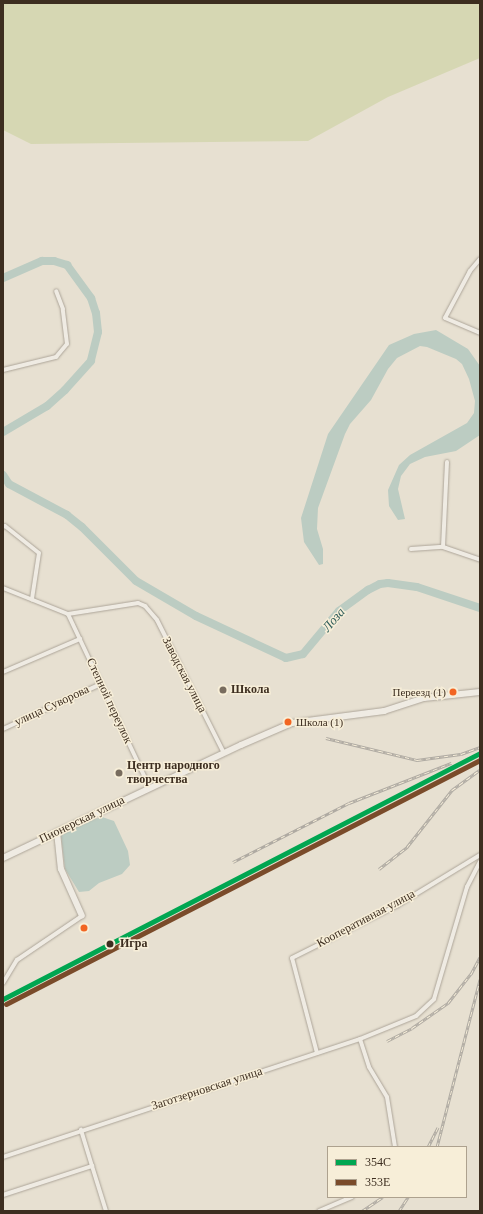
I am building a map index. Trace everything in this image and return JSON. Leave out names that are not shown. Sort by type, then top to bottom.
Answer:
[{"type":"street","points":[[480,259],[470,272],[444,318],[480,333]]},
{"type":"street","points":[[3,370],[56,357],[67,344],[63,309],[56,291]]},
{"type":"street","points":[[443,547],[446,462]]},
{"type":"street","points":[[3,527],[5,526],[39,553],[32,599]]},
{"type":"street","points":[[411,550],[443,547],[480,560]]},
{"type":"street","points":[[3,588],[68,614]]},
{"type":"street","name":"Заводская улица","points":[[68,614],[138,603],[152,611],[224,753]]},
{"type":"street","name":"Степной переулок","points":[[68,614],[150,788]]},
{"type":"street","points":[[3,672],[80,639]]},
{"type":"street","name":"улица Суворова","points":[[3,729],[101,684]]},
{"type":"street","name":"Пионерская улица","points":[[3,858],[274,730],[309,719],[375,712],[419,699],[480,692]]},
{"type":"street","points":[[3,982],[17,960],[82,916],[61,869],[57,832]]},
{"type":"street","name":"Кооперативная улица","points":[[317,1053],[292,958],[398,905],[480,855]]},
{"type":"street","name":"Заготзерновская улица","points":[[3,1156],[360,1039],[416,1016],[432,1003],[467,887],[480,862]]},
{"type":"street","points":[[360,1039],[369,1067],[387,1097],[395,1146]]},
{"type":"street","points":[[81,1130],[106,1211]]},
{"type":"street","points":[[3,1195],[92,1166]]},
{"type":"street","points":[[319,1211],[350,1198]]},
{"type":"green space","points":[[3,3],[480,3],[480,58],[388,97],[308,141],[31,144],[3,130]]},
{"type":"shaded area","points":[[436,330],[468,349],[480,366],[480,435],[456,451],[425,457],[410,464],[401,476],[398,489],[405,519],[398,520],[389,506],[388,490],[399,465],[410,455],[467,423],[474,413],[475,401],[469,379],[462,364],[456,359],[427,347],[420,346],[397,358],[388,369],[371,400],[350,424],[345,434],[318,508],[317,529],[323,549],[323,564],[319,565],[304,542],[301,518],[328,434],[389,345],[414,334]]},
{"type":"shaded area","points":[[102,817],[114,821],[128,851],[130,865],[122,874],[99,883],[89,891],[79,892],[65,869],[61,836],[82,823]]},
{"type":"waterway","points":[[3,278],[42,261],[54,261],[67,265],[91,298],[96,313],[98,332],[91,361],[65,390],[47,406],[3,432]]},
{"type":"waterway","name":"Лоза","points":[[3,475],[9,484],[67,515],[82,527],[136,581],[196,616],[286,658],[303,654],[339,611],[368,590],[380,584],[388,583],[417,587],[480,608]]},
{"type":"railway","points":[[326,738],[417,760],[461,754],[480,747]]},
{"type":"railway","points":[[233,862],[349,803],[451,763]]},
{"type":"railway","points":[[379,869],[407,847],[452,790],[480,770]]},
{"type":"railway","points":[[387,1041],[412,1028],[448,1003],[471,974],[480,957]]},
{"type":"railway","points":[[437,1146],[480,979]]},
{"type":"railway","points":[[428,1146],[438,1127]]},
{"type":"railway","points":[[362,1211],[382,1198]]},
{"type":"railway","points":[[399,1211],[407,1198]]},
{"type":"transit line","name":"354С","points":[[3,999],[480,753]]},
{"type":"transit line","name":"353Е","points":[[6,1004],[480,760]]},
{"type":"place","name":"Школа","points":[[223,690]]},
{"type":"place","name":"Переезд (1)","points":[[453,692]]},
{"type":"place","name":"Школа (1)","points":[[288,722]]},
{"type":"place","name":"Центр народного творчества","points":[[119,773]]},
{"type":"place","name":"Игра","points":[[110,944]]}]
